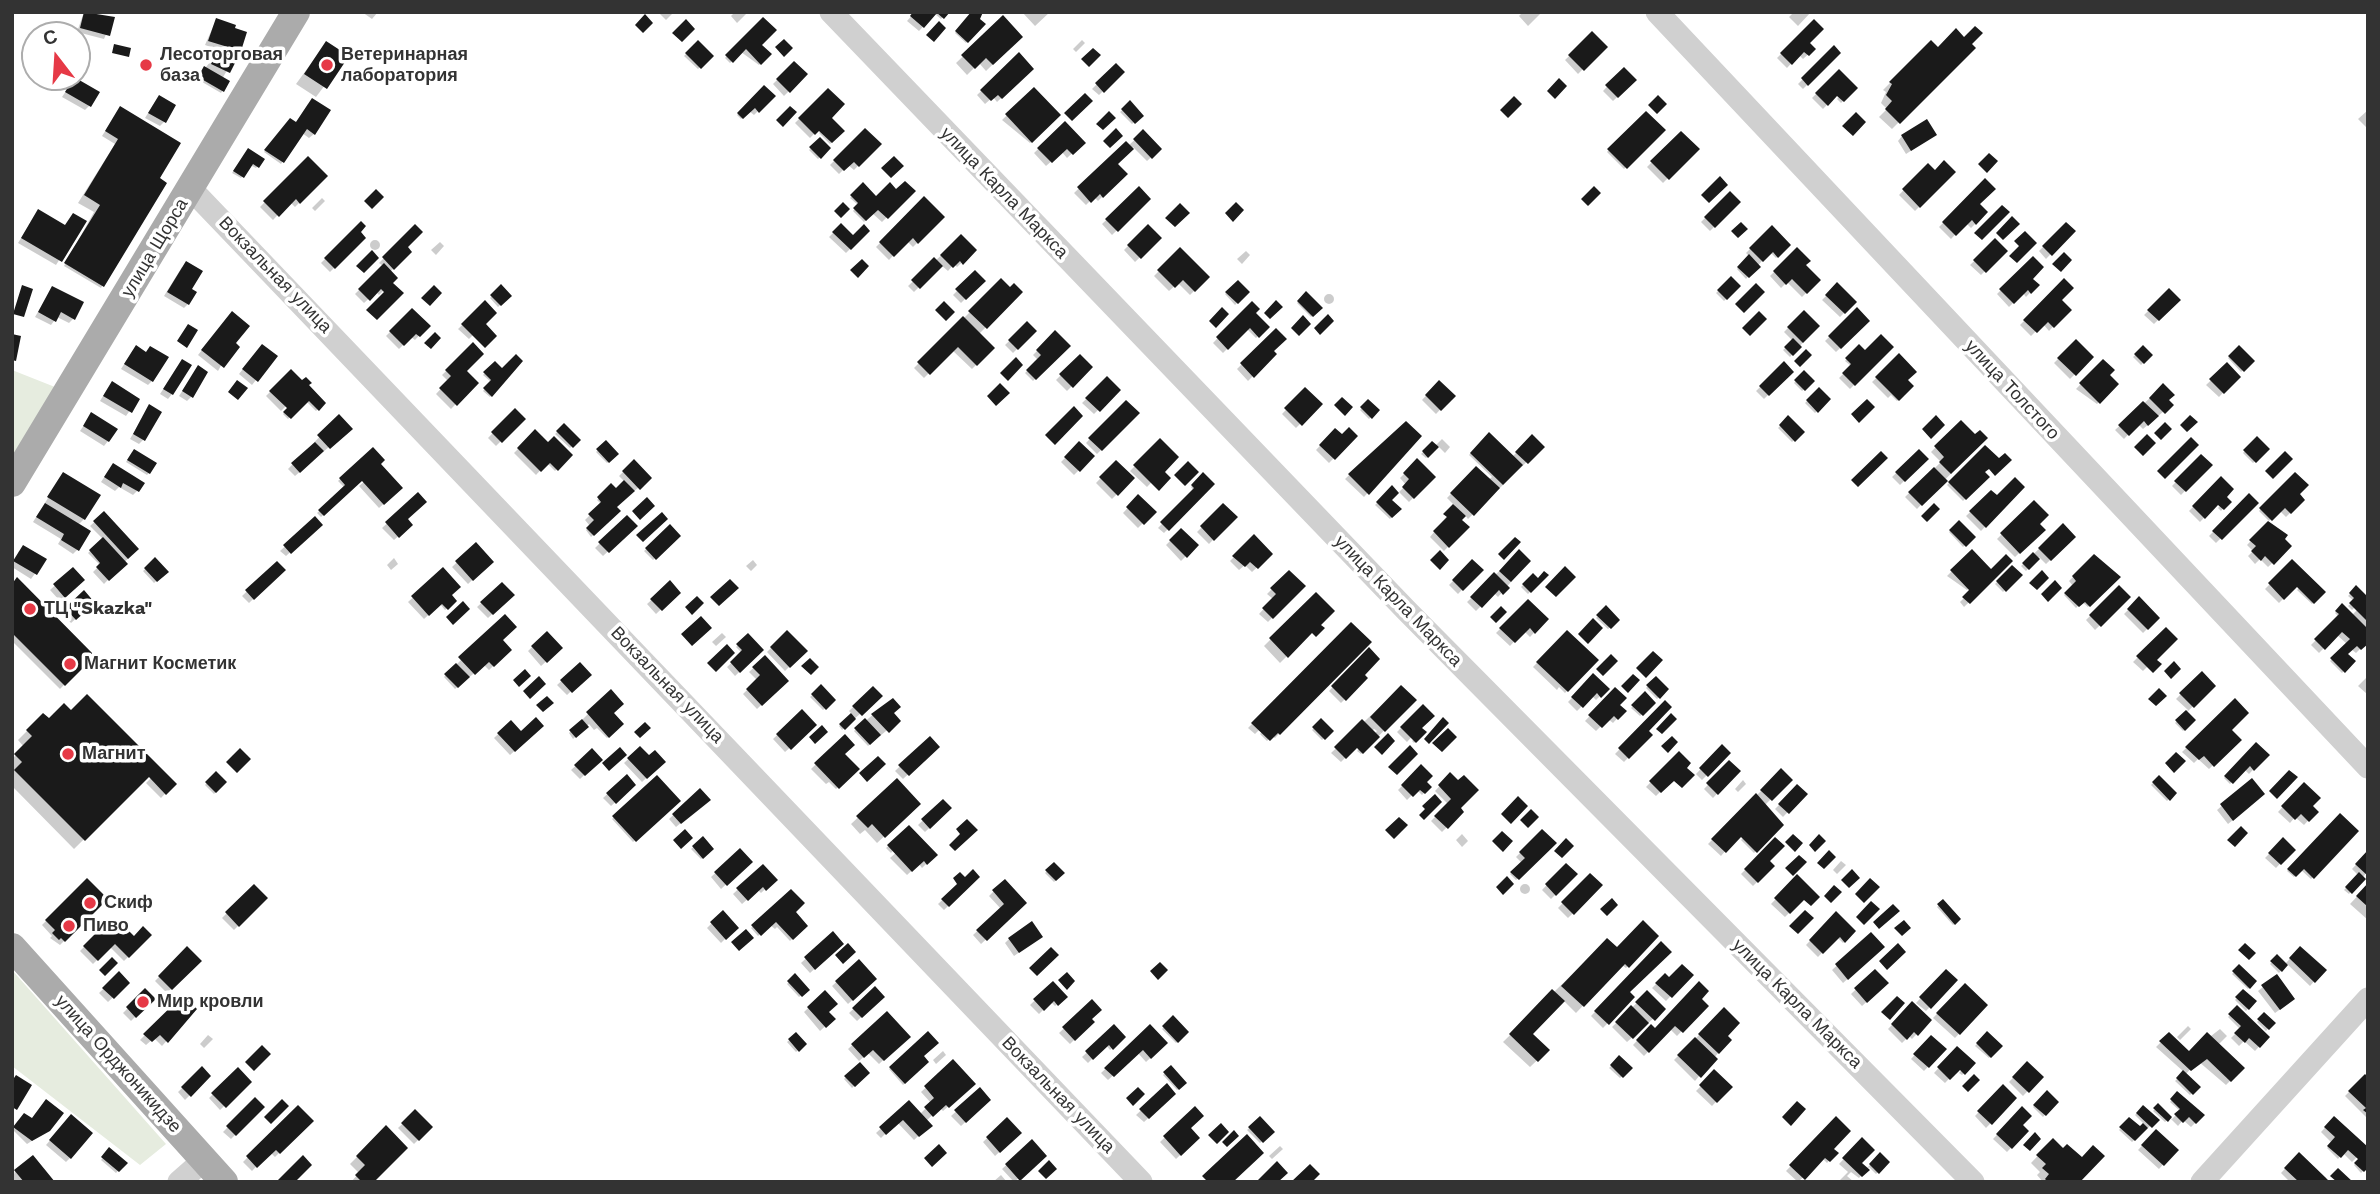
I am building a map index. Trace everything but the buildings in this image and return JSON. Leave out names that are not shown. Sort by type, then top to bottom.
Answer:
[{"type":"main road","name":"улица Щорса","points":[[12,483],[296,12]]},
{"type":"main road","name":"улица Орджоникидзе","points":[[12,947],[224,1182]]},
{"type":"street","name":"улица Карла Маркса","points":[[831,12],[1407,611],[1973,1182]]},
{"type":"street","name":"улица Толстого","points":[[1658,12],[2368,760]]},
{"type":"street","name":"улица Толстого","points":[[1658,12],[2368,767]]},
{"type":"street","name":"Вокзальная улица","points":[[191,189],[1141,1182]]},
{"type":"street","points":[[2202,1182],[2368,999]]},
{"type":"street","points":[[179,1182],[204,1160]]},
{"type":"shaded area","points":[[12,370],[60,389],[12,468]]},
{"type":"shaded area","points":[[12,970],[166,1144],[140,1165],[12,1066]]},
{"type":"place","name":"Лесоторговая база","points":[[146,65]]},
{"type":"place","name":"Ветеринарная лаборатория","points":[[327,65]]},
{"type":"place","name":"ТЦ \"Skazka\"","points":[[30,609]]},
{"type":"place","name":"Магнит Косметик","points":[[70,664]]},
{"type":"place","name":"Магнит","points":[[68,754]]},
{"type":"place","name":"Скиф","points":[[90,903]]},
{"type":"place","name":"Пиво","points":[[69,926]]},
{"type":"place","name":"Мир кровли","points":[[143,1002]]}]
